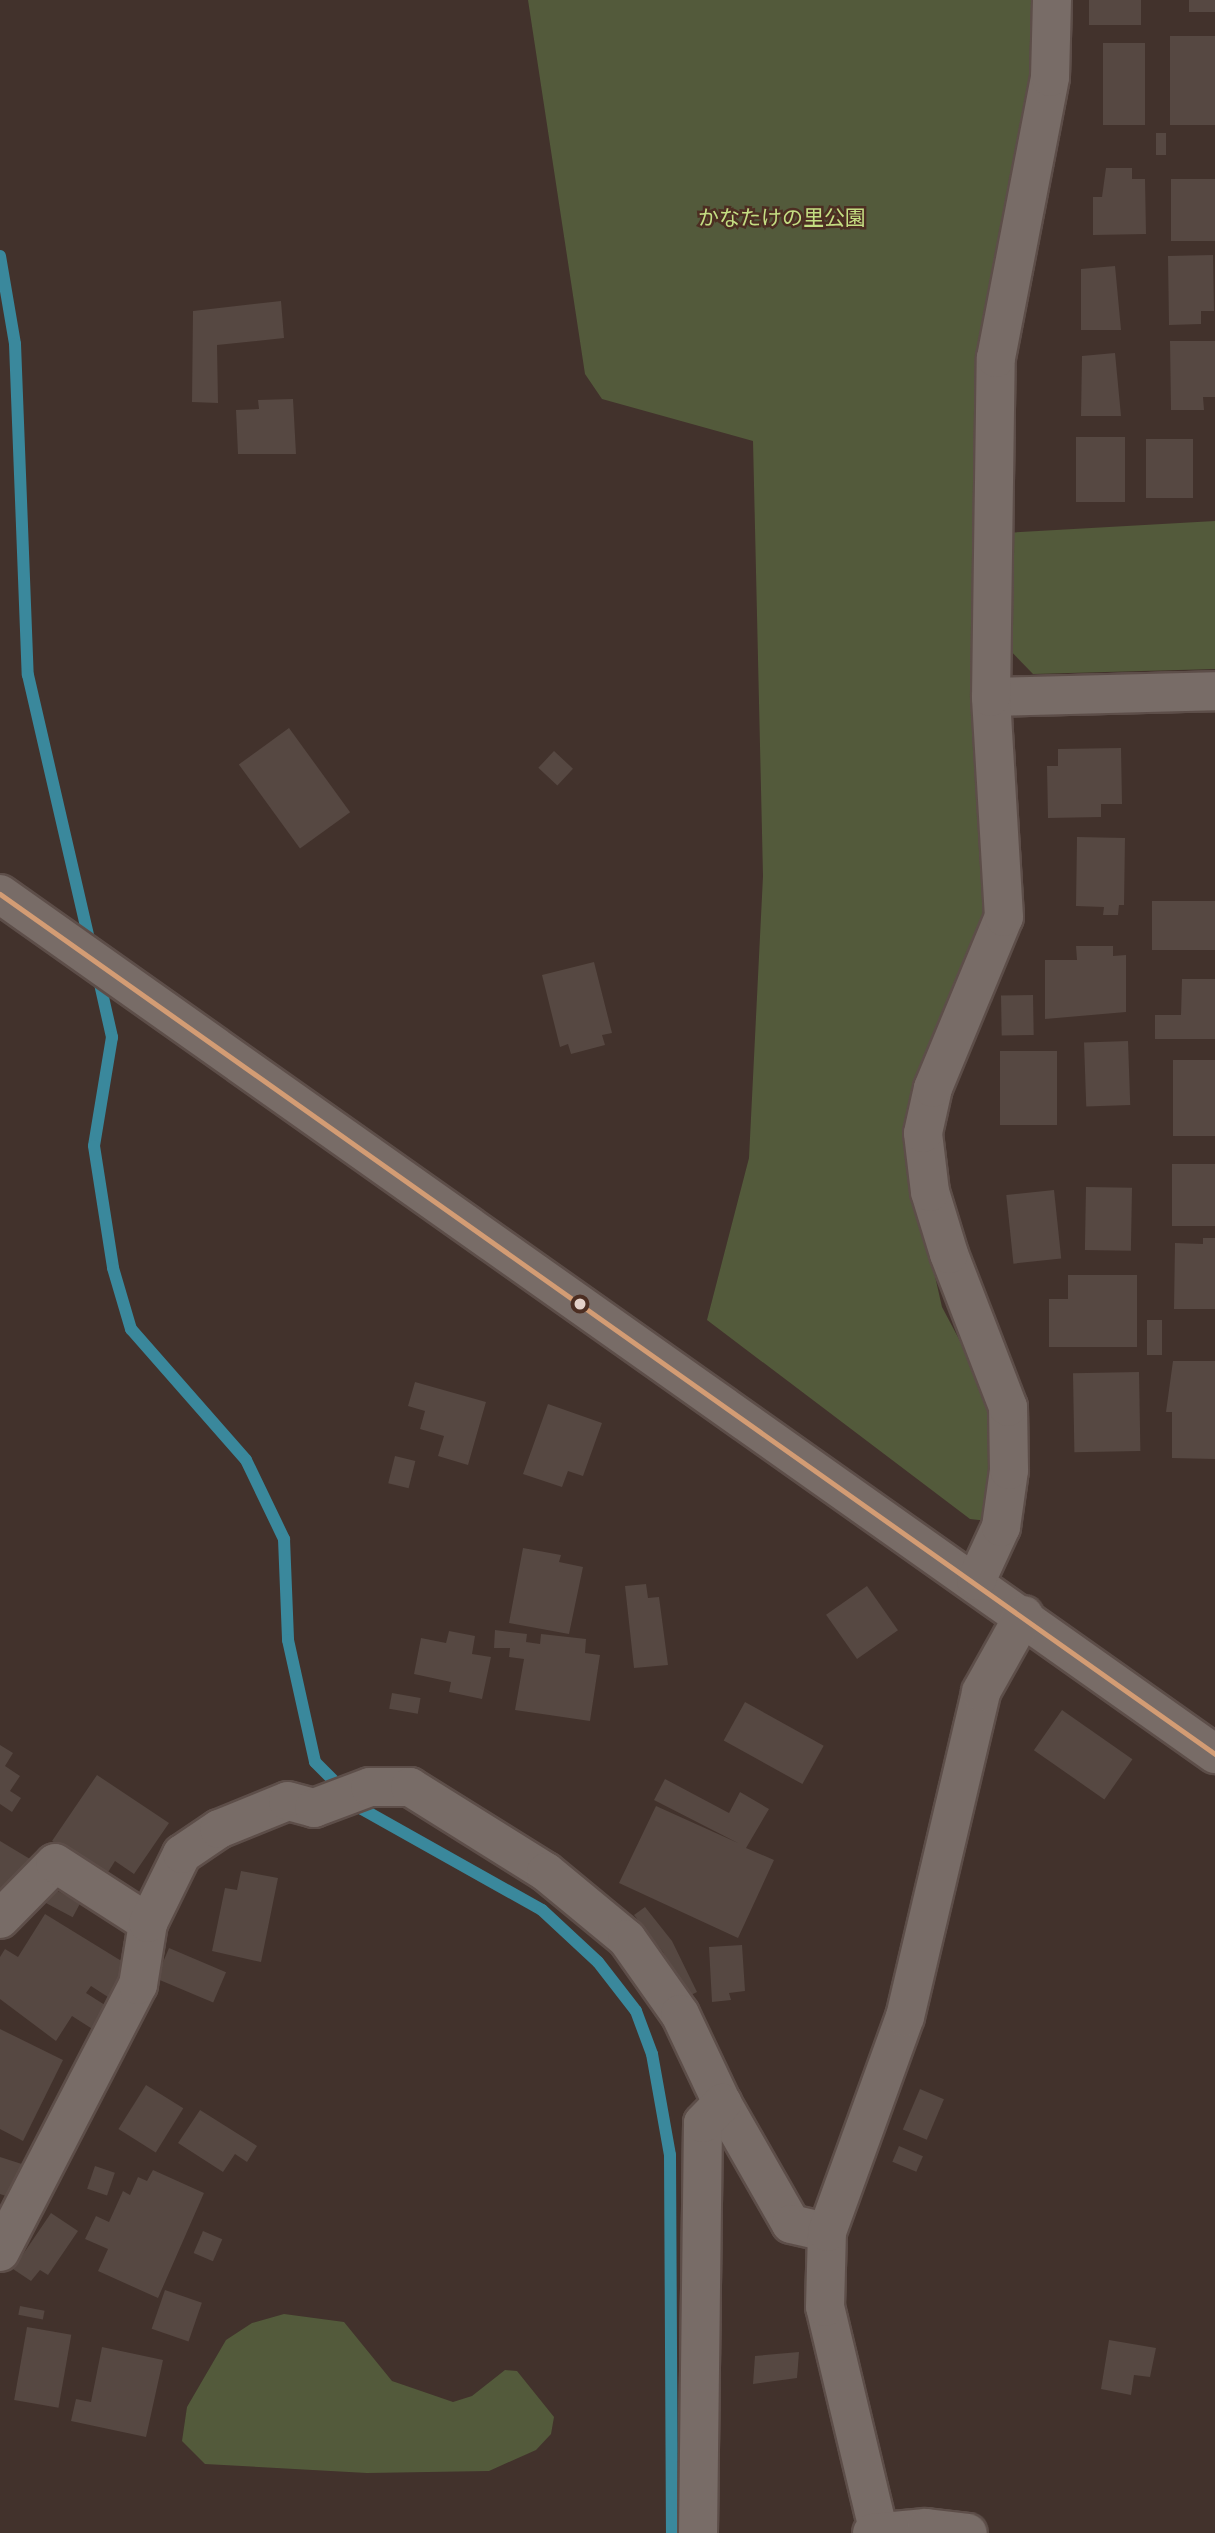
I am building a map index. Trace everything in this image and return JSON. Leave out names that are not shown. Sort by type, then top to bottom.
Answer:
[{"type":"street","points":[[976,1581],[1000,1527],[1009,1470],[1008,1407],[945,1242],[930,1192],[923,1133],[933,1088],[1004,917],[990,697],[996,358],[1050,77],[1052,0]]},
{"type":"street","points":[[990,697],[1215,691]]},
{"type":"street","points":[[0,894],[976,1581],[1215,1754]]},
{"type":"street","points":[[968,2533],[875,2531],[825,2306],[827,2232],[905,2017],[981,1692],[1024,1615]]},
{"type":"street","points":[[0,2252],[138,1985],[148,1923],[182,1854],[219,1829],[288,1801],[314,1808],[370,1787],[410,1787],[546,1872],[627,1939],[680,2014],[722,2103],[791,2224],[827,2232]]},
{"type":"street","points":[[0,1919],[55,1863],[148,1923]]},
{"type":"street","points":[[698,2533],[703,2123],[722,2103]]},
{"type":"green space","name":"かなたけの里公園","points":[[528,0],[1031,0],[1033,59],[978,351],[989,912],[905,1144],[942,1307],[996,1409],[988,1521],[970,1519],[707,1320],[749,1158],[763,876],[753,441],[602,399],[585,374]]},
{"type":"green space","points":[[1215,521],[1215,669],[1033,674],[1003,643],[1003,533]]},
{"type":"green space","points":[[284,2314],[344,2322],[392,2381],[453,2402],[472,2396],[505,2370],[517,2371],[554,2417],[551,2434],[536,2450],[489,2471],[367,2473],[205,2464],[182,2441],[187,2407],[226,2340],[252,2323]]},
{"type":"building","points":[[1089,0],[1141,0],[1141,25],[1089,25]]},
{"type":"building","points":[[1189,0],[1215,0],[1215,12],[1189,12]]},
{"type":"building","points":[[1170,36],[1215,36],[1215,125],[1170,125]]},
{"type":"building","points":[[1103,43],[1145,43],[1145,125],[1103,125]]},
{"type":"building","points":[[1156,133],[1166,133],[1166,155],[1156,155]]},
{"type":"building","points":[[1106,168],[1132,168],[1132,179],[1145,179],[1146,234],[1093,235],[1093,197],[1102,197]]},
{"type":"building","points":[[1171,179],[1215,179],[1215,241],[1171,241]]},
{"type":"building","points":[[1213,255],[1214,311],[1201,311],[1201,324],[1169,325],[1168,256]]},
{"type":"building","points":[[1115,266],[1121,330],[1081,330],[1081,269]]},
{"type":"building","points":[[281,301],[284,338],[217,345],[218,403],[192,402],[193,311]]},
{"type":"building","points":[[1170,341],[1215,341],[1215,397],[1203,397],[1204,410],[1171,410]]},
{"type":"building","points":[[1115,353],[1121,416],[1081,416],[1082,356]]},
{"type":"building","points":[[293,399],[296,454],[238,454],[236,410],[259,409],[258,400]]},
{"type":"building","points":[[1076,437],[1125,437],[1125,502],[1076,502]]},
{"type":"building","points":[[1146,439],[1193,439],[1193,498],[1146,498]]},
{"type":"building","points":[[289,728],[350,812],[300,849],[239,764]]},
{"type":"building","points":[[1121,748],[1122,804],[1101,804],[1101,817],[1048,818],[1047,766],[1058,766],[1058,749]]},
{"type":"building","points":[[554,751],[573,769],[557,786],[538,768]]},
{"type":"building","points":[[1077,837],[1125,838],[1124,905],[1119,905],[1118,915],[1103,915],[1104,907],[1076,906]]},
{"type":"building","points":[[1152,901],[1215,901],[1215,950],[1152,950]]},
{"type":"building","points":[[1076,946],[1113,946],[1113,956],[1126,955],[1126,1012],[1045,1019],[1045,960],[1077,960]]},
{"type":"building","points":[[594,962],[612,1033],[602,1035],[605,1045],[571,1054],[568,1044],[560,1047],[542,975]]},
{"type":"building","points":[[1182,979],[1215,979],[1215,1039],[1155,1039],[1155,1015],[1181,1015]]},
{"type":"building","points":[[1033,995],[1034,1035],[1002,1036],[1001,996]]},
{"type":"building","points":[[1128,1041],[1130,1105],[1086,1106],[1084,1043]]},
{"type":"building","points":[[1000,1051],[1057,1051],[1057,1125],[1000,1125]]},
{"type":"building","points":[[1173,1060],[1215,1060],[1215,1136],[1173,1136]]},
{"type":"building","points":[[1172,1164],[1215,1164],[1215,1226],[1172,1226]]},
{"type":"building","points":[[1086,1187],[1132,1188],[1131,1251],[1085,1250]]},
{"type":"building","points":[[1054,1190],[1061,1259],[1013,1264],[1006,1195]]},
{"type":"building","points":[[1203,1238],[1215,1238],[1215,1309],[1174,1309],[1175,1243],[1203,1244]]},
{"type":"building","points":[[1068,1275],[1137,1275],[1137,1347],[1049,1347],[1049,1299],[1068,1299]]},
{"type":"building","points":[[1147,1320],[1162,1320],[1162,1355],[1147,1355]]},
{"type":"building","points":[[1173,1361],[1215,1361],[1215,1459],[1172,1458],[1172,1412],[1166,1412]]},
{"type":"building","points":[[1139,1372],[1140,1451],[1074,1452],[1073,1373]]},
{"type":"building","points":[[415,1382],[486,1402],[468,1465],[438,1456],[444,1436],[420,1429],[425,1411],[408,1406]]},
{"type":"building","points":[[548,1404],[602,1423],[583,1476],[568,1471],[562,1487],[523,1474]]},
{"type":"building","points":[[395,1456],[415,1461],[409,1488],[388,1483]]},
{"type":"building","points":[[523,1548],[561,1555],[559,1562],[583,1567],[569,1634],[509,1623]]},
{"type":"building","points":[[646,1584],[648,1598],[659,1597],[668,1665],[634,1668],[625,1586]]},
{"type":"building","points":[[867,1586],[898,1630],[857,1659],[826,1615]]},
{"type":"building","points":[[495,1630],[527,1634],[526,1642],[540,1644],[541,1634],[586,1639],[585,1653],[600,1655],[590,1721],[515,1710],[524,1659],[509,1657],[510,1648],[494,1648]]},
{"type":"building","points":[[449,1631],[475,1636],[472,1654],[491,1657],[482,1699],[449,1692],[451,1682],[414,1674],[421,1638],[446,1643]]},
{"type":"building","points":[[392,1693],[421,1698],[418,1714],[389,1709]]},
{"type":"building","points":[[745,1702],[824,1746],[802,1784],[724,1740]]},
{"type":"building","points":[[1062,1710],[1132,1759],[1104,1799],[1034,1750]]},
{"type":"building","points":[[0,1745],[13,1753],[5,1766],[20,1776],[10,1791],[21,1798],[12,1812],[0,1804]]},
{"type":"building","points":[[97,1775],[169,1823],[134,1874],[115,1861],[105,1877],[52,1841]]},
{"type":"building","points":[[665,1779],[729,1813],[740,1792],[769,1809],[746,1848],[774,1860],[738,1938],[619,1883],[656,1806],[738,1843],[654,1800]]},
{"type":"building","points":[[0,1841],[35,1862],[0,1896]]},
{"type":"building","points":[[241,1871],[278,1878],[261,1962],[212,1951],[225,1888],[237,1890]]},
{"type":"building","points":[[52,1888],[80,1903],[73,1917],[44,1902]]},
{"type":"building","points":[[645,1907],[672,1941],[697,1992],[687,1997],[663,1952],[634,1915]]},
{"type":"building","points":[[45,1914],[128,1965],[108,1997],[91,1986],[86,1993],[108,2007],[94,2030],[72,2016],[56,2041],[0,1999],[0,1957],[5,1949],[18,1957]]},
{"type":"building","points":[[742,1945],[745,1991],[729,1993],[731,2000],[712,2002],[709,1947]]},
{"type":"building","points":[[169,1948],[226,1972],[213,2003],[156,1978]]},
{"type":"building","points":[[0,2029],[63,2060],[23,2141],[0,2129]]},
{"type":"building","points":[[146,2085],[183,2108],[156,2152],[118,2129]]},
{"type":"building","points":[[920,2089],[944,2099],[927,2140],[903,2130]]},
{"type":"building","points":[[200,2110],[257,2146],[247,2162],[235,2154],[223,2172],[178,2143]]},
{"type":"building","points":[[899,2146],[923,2156],[916,2172],[892,2162]]},
{"type":"building","points":[[0,2157],[28,2166],[18,2200],[0,2194]]},
{"type":"building","points":[[95,2166],[115,2173],[107,2196],[87,2189]]},
{"type":"building","points":[[153,2170],[204,2193],[158,2298],[98,2271],[108,2249],[85,2239],[96,2216],[109,2222],[123,2191],[130,2195],[138,2177],[147,2181]]},
{"type":"building","points":[[51,2213],[78,2231],[48,2275],[40,2270],[31,2281],[13,2269]]},
{"type":"building","points":[[203,2231],[222,2239],[213,2261],[194,2253]]},
{"type":"building","points":[[165,2290],[202,2303],[189,2341],[152,2329]]},
{"type":"building","points":[[20,2306],[45,2311],[43,2320],[18,2315]]},
{"type":"building","points":[[27,2327],[71,2335],[58,2408],[14,2400]]},
{"type":"building","points":[[1109,2340],[1156,2348],[1150,2377],[1134,2375],[1131,2395],[1101,2389]]},
{"type":"building","points":[[102,2347],[163,2360],[146,2437],[71,2421],[76,2399],[91,2402]]},
{"type":"building","points":[[799,2352],[797,2378],[753,2384],[755,2356]]},
{"type":"waterway","points":[[0,256],[15,344],[28,675],[91,947]]},
{"type":"waterway","points":[[98,975],[112,1037],[94,1146],[113,1268],[131,1329],[246,1460],[284,1539],[288,1640],[315,1762],[362,1809],[542,1910],[598,1962],[636,2011],[652,2054],[670,2155],[672,2533]]},
{"type":"transit line","points":[[0,894],[1215,1754]]}]
